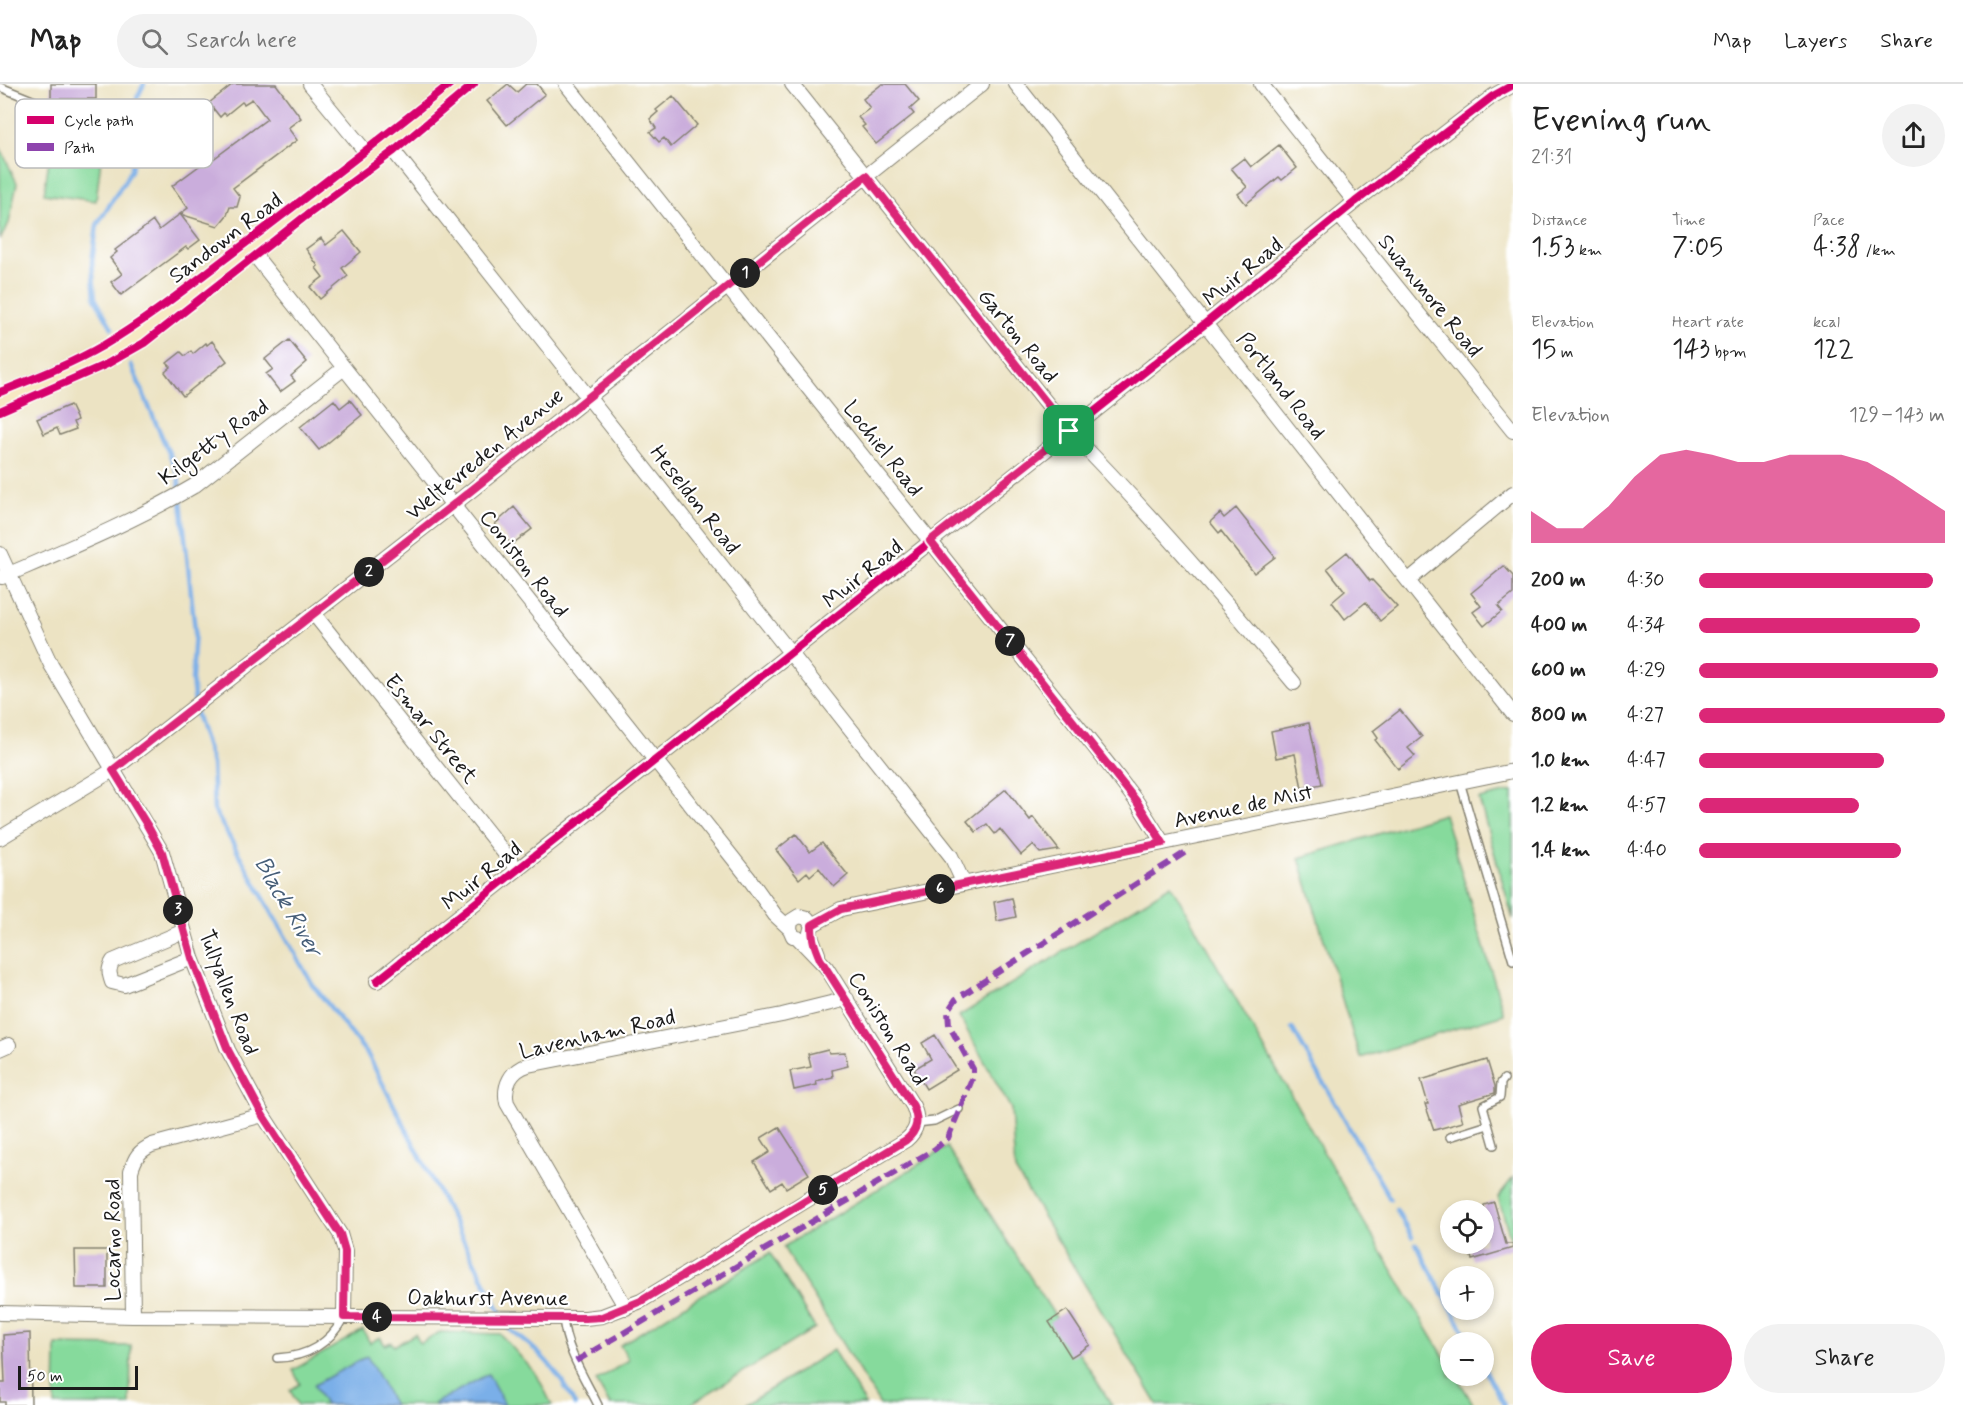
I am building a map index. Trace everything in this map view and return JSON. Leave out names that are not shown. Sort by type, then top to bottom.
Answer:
[{"type":"street","points":[[309,84],[370,157]]},
{"type":"street","name":"Sandown Road","points":[[0,399],[63,373],[135,335],[388,144],[462,84]]},
{"type":"street","name":"Lochiel Road","points":[[566,84],[1137,802],[1163,843]]},
{"type":"street","name":"Garton Road","points":[[792,84],[1069,431],[1114,477],[1212,586],[1294,684]]},
{"type":"street","name":"Weltevreden Avenue","points":[[0,838],[113,770],[453,505],[982,84]]},
{"type":"street","name":"Portland Road","points":[[1016,84],[1513,714]]},
{"type":"street","points":[[1261,84],[1355,202]]},
{"type":"street","name":"Muir Road","points":[[377,981],[1206,324],[1339,214],[1493,96],[1513,85]]},
{"type":"street","name":"Heseldon Road","points":[[388,144],[951,856],[964,884]]},
{"type":"street","name":"Swanmore Road","points":[[1339,214],[1513,431]]},
{"type":"street","name":"Coniston Road","points":[[249,248],[779,920],[801,927],[913,1106],[917,1122]]},
{"type":"street","name":"Kilgetty Road","points":[[4,576],[61,552],[168,501],[194,486],[344,368]]},
{"type":"street","points":[[1409,580],[1513,493]]},
{"type":"street","name":"Tullyallen Road","points":[[0,554],[4,576],[51,665],[162,852],[192,958],[228,1050],[263,1116],[340,1234],[345,1251],[344,1317]]},
{"type":"street","name":"Esmar Street","points":[[314,614],[517,869]]},
{"type":"street","name":"Avenue de Mist","points":[[801,927],[824,909],[841,909],[1513,771]]},
{"type":"street","points":[[184,931],[113,961],[109,975],[112,982],[124,985],[192,958]]},
{"type":"street","name":"Lavenham Road","points":[[626,1308],[507,1103],[505,1095],[507,1083],[512,1075],[521,1067],[528,1065],[782,1015],[847,999]]},
{"type":"street","name":"Locarno Road","points":[[133,1316],[131,1171],[135,1159],[142,1150],[152,1144],[263,1116]]},
{"type":"street","name":"Oakhurst Avenue","points":[[0,1313],[133,1316],[602,1317],[641,1301],[906,1140],[915,1131],[917,1122]]},
{"type":"lane","points":[[0,87],[30,99]]},
{"type":"lane","points":[[1460,782],[1513,961]]},
{"type":"lane","points":[[1494,1145],[1484,1105],[1500,1097],[1501,1084],[1504,1079]]},
{"type":"lane","points":[[917,1122],[934,1121],[959,1108]]},
{"type":"lane","points":[[1450,1137],[1488,1125]]},
{"type":"lane","points":[[277,1358],[292,1358],[314,1349],[338,1329],[344,1317]]},
{"type":"lane","points":[[563,1318],[568,1344],[598,1405]]},
{"type":"green space","points":[[0,147],[17,183],[9,223],[0,240]]},
{"type":"green space","points":[[48,168],[100,168],[96,201],[44,194]]},
{"type":"green space","points":[[1513,791],[1513,919],[1479,799]]},
{"type":"green space","points":[[1444,814],[1504,1014],[1360,1058],[1299,858]]},
{"type":"green space","points":[[1171,885],[1355,1207],[1440,1350],[1440,1386],[1462,1386],[1474,1405],[1158,1405],[1015,1170],[1011,1109],[959,1016]]},
{"type":"green space","points":[[947,1147],[1112,1405],[880,1405],[783,1247]]},
{"type":"green space","points":[[1513,1178],[1513,1247],[1498,1197]]},
{"type":"green space","points":[[770,1253],[815,1328],[689,1405],[610,1405],[596,1381],[629,1360],[620,1345]]},
{"type":"green space","points":[[363,1330],[370,1343],[380,1337],[385,1345],[391,1342],[394,1346],[415,1334],[420,1343],[440,1332],[500,1334],[537,1375],[552,1405],[298,1405],[290,1390],[300,1384],[293,1370]]},
{"type":"green space","points":[[56,1345],[131,1346],[130,1405],[55,1405]]},
{"type":"green space","points":[[833,1350],[866,1405],[745,1405]]},
{"type":"water","points":[[367,1356],[394,1405],[325,1405],[314,1385]]},
{"type":"water","points":[[488,1374],[505,1405],[436,1405],[435,1403]]},
{"type":"building","points":[[51,84],[96,84],[96,99],[51,99]]},
{"type":"building","points":[[233,84],[276,84],[301,118],[288,128],[297,140],[233,188],[240,197],[237,207],[230,207],[218,226],[180,214],[188,208],[172,186],[196,168],[213,168],[213,159],[267,119],[252,99],[244,104],[242,102],[220,117],[213,108],[213,100]]},
{"type":"building","points":[[508,84],[517,92],[526,84],[537,84],[545,94],[507,125],[487,101]]},
{"type":"building","points":[[882,84],[905,84],[919,101],[910,109],[914,114],[876,144],[862,127],[865,125],[858,117],[870,108],[863,99]]},
{"type":"building","points":[[673,96],[697,125],[671,147],[664,138],[659,142],[650,132],[656,128],[650,119],[658,112],[656,110]]},
{"type":"building","points":[[1279,145],[1297,168],[1282,180],[1279,177],[1246,204],[1238,194],[1247,187],[1231,168],[1244,158],[1251,167]]},
{"type":"building","points":[[180,214],[200,240],[188,249],[186,247],[121,295],[111,282],[122,274],[110,258],[117,252],[115,250],[153,221],[159,230]]},
{"type":"building","points":[[344,231],[361,252],[342,268],[348,276],[320,299],[310,287],[323,277],[306,249],[321,238],[326,245]]},
{"type":"building","points":[[289,340],[307,362],[291,376],[295,381],[280,392],[266,374],[273,369],[265,359]]},
{"type":"building","points":[[212,341],[227,361],[183,396],[165,372],[171,367],[167,363],[181,352],[185,356],[191,351],[193,354]]},
{"type":"building","points":[[334,400],[340,408],[350,400],[362,415],[319,450],[300,427]]},
{"type":"building","points":[[70,405],[77,420],[73,422],[76,429],[60,435],[57,428],[44,434],[37,419]]},
{"type":"building","points":[[514,507],[532,529],[511,545],[495,524]]},
{"type":"building","points":[[1236,508],[1275,557],[1254,573],[1221,531],[1219,533],[1210,522],[1220,513],[1224,518]]},
{"type":"building","points":[[1347,552],[1370,581],[1372,580],[1397,607],[1380,621],[1366,602],[1345,619],[1332,602],[1345,591],[1327,568]]},
{"type":"building","points":[[1504,566],[1513,576],[1513,594],[1498,606],[1502,611],[1484,626],[1473,612],[1481,606],[1471,593]]},
{"type":"building","points":[[1400,710],[1422,737],[1408,748],[1415,756],[1398,769],[1375,740],[1378,738],[1373,731]]},
{"type":"building","points":[[1309,723],[1322,784],[1302,788],[1295,754],[1276,758],[1271,731]]},
{"type":"building","points":[[1006,789],[1030,820],[1033,817],[1059,850],[1040,853],[1033,845],[1021,855],[1000,829],[995,834],[987,824],[976,832],[967,821]]},
{"type":"building","points":[[796,834],[810,852],[822,843],[848,875],[834,887],[819,868],[810,876],[807,872],[799,879],[776,850]]},
{"type":"building","points":[[1012,898],[1016,917],[997,921],[994,902]]},
{"type":"building","points":[[935,1035],[957,1070],[926,1089],[914,1069],[931,1059],[922,1043]]},
{"type":"building","points":[[828,1049],[829,1053],[845,1052],[848,1066],[832,1070],[833,1077],[816,1081],[817,1085],[794,1090],[790,1071],[811,1067],[808,1054]]},
{"type":"building","points":[[1487,1060],[1495,1093],[1458,1104],[1463,1122],[1434,1130],[1425,1104],[1428,1104],[1421,1080]]},
{"type":"building","points":[[779,1127],[809,1174],[786,1188],[782,1182],[771,1189],[754,1162],[770,1152],[761,1138]]},
{"type":"building","points":[[1494,1202],[1506,1244],[1513,1244],[1513,1248],[1494,1254]]},
{"type":"building","points":[[75,1250],[107,1250],[107,1288],[76,1288]]},
{"type":"building","points":[[1470,1254],[1492,1254],[1472,1260]]},
{"type":"building","points":[[1067,1310],[1090,1345],[1071,1357],[1049,1322]]},
{"type":"building","points":[[30,1333],[31,1405],[5,1405],[5,1402],[0,1402],[0,1383],[5,1383],[3,1335]]},
{"type":"waterway","name":"Black River","points":[[137,99],[144,84]]},
{"type":"waterway","name":"Black River","points":[[112,328],[95,298],[92,262],[97,225],[132,168]]},
{"type":"waterway","name":"Black River","points":[[131,365],[178,474],[195,630],[192,680],[196,713],[212,764],[214,810],[312,984],[368,1055],[509,1329],[530,1345],[555,1371],[575,1405]]},
{"type":"waterway","points":[[1292,1028],[1390,1199]]},
{"type":"waterway","points":[[1396,1209],[1412,1237]]},
{"type":"waterway","points":[[1416,1244],[1440,1288]]},
{"type":"waterway","points":[[1458,1320],[1464,1332]]},
{"type":"waterway","points":[[1494,1386],[1504,1405]]},
{"type":"marked path","points":[[576,1361],[935,1149],[948,1138],[973,1077],[973,1069],[949,1025],[948,1011],[956,999],[1189,850]]},
{"type":"cycle path","points":[[0,392],[79,358],[136,324],[285,213],[450,84]]},
{"type":"cycle path","points":[[0,411],[107,364],[144,343],[303,218],[394,151],[474,84]]},
{"type":"cycle path","points":[[377,981],[1206,323],[1355,202],[1493,96],[1513,85]]},
{"type":"route","points":[[866,176],[1069,431],[930,541],[1137,802],[1163,843],[841,909],[812,925],[810,933],[820,959],[913,1106],[917,1117],[915,1131],[906,1140],[641,1301],[602,1317],[585,1318],[344,1317],[345,1251],[340,1234],[263,1116],[228,1050],[192,958],[162,852],[113,770],[453,505],[866,176]]}]
